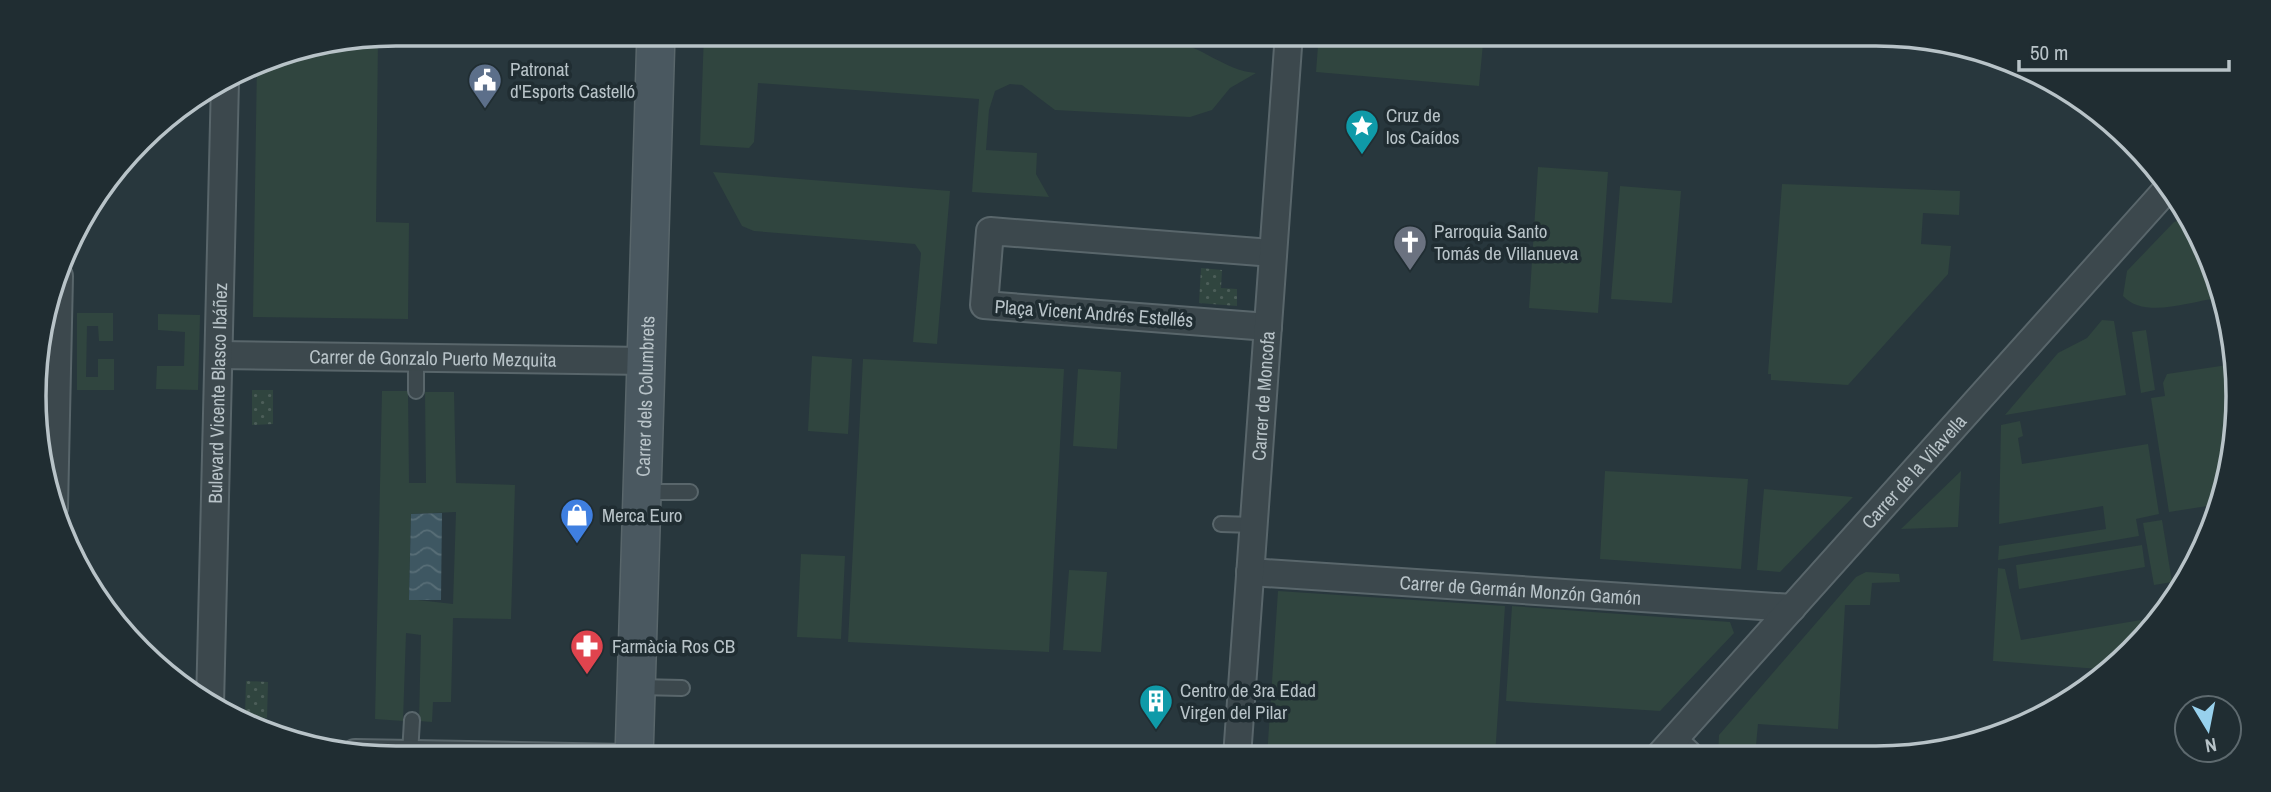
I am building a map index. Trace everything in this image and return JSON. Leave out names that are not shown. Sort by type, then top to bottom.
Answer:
[{"type":"street","name":"Carrer dels Columbrets","points":[[634,746],[656,46]]},
{"type":"street","name":"Carrer de Moncofa","points":[[1238,746],[1288,46]]},
{"type":"street","name":"Bulevard Vicente Blasco Ibáñez","points":[[211,694],[225,90]]},
{"type":"street","name":"Carrer de la Vilavella","points":[[1669,746],[2162,195]]},
{"type":"street","name":"Plaça Vicent Andrés Estellés","points":[[1268,327],[984,305],[990,231],[1273,253]]},
{"type":"street","name":"Carrer de Gonzalo Puerto Mezquita","points":[[219,355],[646,361]]},
{"type":"street","points":[[47,358],[52,464]]},
{"type":"street","name":"Carrer de Germán Monzón Gamón","points":[[1250,572],[1792,608]]},
{"type":"lane","points":[[416,357],[416,391]]},
{"type":"lane","points":[[642,492],[690,492]]},
{"type":"lane","points":[[1221,524],[1254,525]]},
{"type":"lane","points":[[636,687],[682,688]]},
{"type":"lane","points":[[411,746],[412,720]]},
{"type":"lane","points":[[1678,736],[1688,746]]},
{"type":"green space","points":[[378,46],[376,222],[409,223],[408,319],[253,317],[257,74],[305,57],[350,48]]},
{"type":"green space","points":[[704,46],[1188,46],[1234,68],[1256,73],[1230,88],[1212,110],[1190,117],[1055,110],[1022,85],[1010,84],[995,91],[989,110],[986,150],[1037,153],[1036,174],[1049,197],[972,192],[979,99],[758,83],[754,142],[749,148],[700,145]]},
{"type":"green space","points":[[1318,46],[1483,46],[1479,86],[1316,72]]},
{"type":"green space","points":[[1538,167],[1608,172],[1598,313],[1529,308]]},
{"type":"green space","points":[[713,172],[950,191],[937,344],[913,342],[921,253],[915,244],[754,231],[742,226]]},
{"type":"green space","points":[[1782,184],[1960,191],[1959,215],[1923,213],[1921,244],[1951,246],[1948,274],[1848,385],[1771,380],[1771,374],[1768,374]]},
{"type":"green space","points":[[1620,186],[1681,191],[1672,303],[1611,299]]},
{"type":"green space","points":[[2179,221],[2189,241],[2212,299],[2155,308],[2132,303],[2123,296],[2127,271],[2174,222]]},
{"type":"green space","points":[[1201,268],[1222,270],[1221,288],[1237,289],[1237,306],[1199,303]]},
{"type":"green space","points":[[77,313],[113,313],[113,341],[99,341],[98,326],[87,326],[86,377],[98,377],[98,359],[114,359],[114,390],[77,390]]},
{"type":"green space","points":[[158,314],[200,315],[198,390],[156,389],[157,366],[184,366],[185,332],[158,330]]},
{"type":"green space","points":[[2102,320],[2114,321],[2126,395],[2005,415],[2058,353],[2087,338]]},
{"type":"green space","points":[[2146,330],[2155,390],[2141,393],[2132,332]]},
{"type":"green space","points":[[812,356],[852,359],[848,434],[808,431]]},
{"type":"green space","points":[[863,359],[1064,369],[1049,652],[848,642]]},
{"type":"green space","points":[[2224,365],[2226,396],[2223,442],[2208,506],[2169,512],[2151,398],[2165,396],[2163,383],[2167,374]]},
{"type":"green space","points":[[1078,369],[1121,372],[1117,449],[1073,446]]},
{"type":"green space","points":[[252,390],[273,390],[273,424],[252,425]]},
{"type":"green space","points":[[382,391],[408,391],[409,483],[426,483],[425,392],[454,392],[456,483],[515,485],[511,619],[453,618],[451,702],[433,702],[432,722],[419,721],[421,635],[406,633],[403,721],[375,719]],"holes":[[[456,512],[453,604],[409,599],[411,514]]]},
{"type":"green space","points":[[2020,421],[2023,436],[2018,438],[2022,464],[2148,444],[2159,514],[2136,519],[2139,536],[1998,560],[1999,546],[2106,529],[2103,506],[1999,524],[2001,425]]},
{"type":"green space","points":[[1605,471],[1748,479],[1741,569],[1600,559]]},
{"type":"green space","points":[[1961,471],[1958,527],[1901,529]]},
{"type":"green space","points":[[1764,489],[1853,497],[1780,572],[1757,570]]},
{"type":"green space","points":[[2162,520],[2172,582],[2154,585],[2143,523]]},
{"type":"green space","points":[[2142,545],[2145,567],[2019,589],[2016,565]]},
{"type":"green space","points":[[801,554],[845,556],[841,639],[797,637]]},
{"type":"green space","points":[[1998,568],[2005,569],[2021,640],[2141,620],[2142,623],[2123,644],[2095,669],[1993,661]]},
{"type":"green space","points":[[1069,570],[1107,572],[1101,652],[1063,650]]},
{"type":"green space","points":[[1866,572],[1899,574],[1900,582],[1872,583],[1870,605],[1845,605],[1838,729],[1758,724],[1756,746],[1718,746],[1719,735],[1856,577]]},
{"type":"green space","points":[[1278,591],[1505,606],[1496,746],[1268,746]]},
{"type":"green space","points":[[1512,606],[1730,622],[1734,633],[1660,711],[1506,701]]},
{"type":"green space","points":[[246,681],[268,682],[267,718],[257,718],[245,712]]},
{"type":"water","points":[[442,513],[441,600],[409,600],[411,514]]},
{"type":"place","name":"Patronat d'Esports Castelló","points":[[485,110]]},
{"type":"place","name":"Cruz de los Caídos","points":[[1362,156]]},
{"type":"place","name":"Parroquia Santo Tomás de Villanueva","points":[[1410,272]]},
{"type":"place","name":"Merca Euro","points":[[577,545]]},
{"type":"place","name":"Farmàcia Ros CB","points":[[587,676]]},
{"type":"place","name":"Centro de 3ra Edad Virgen del Pilar","points":[[1156,731]]}]
